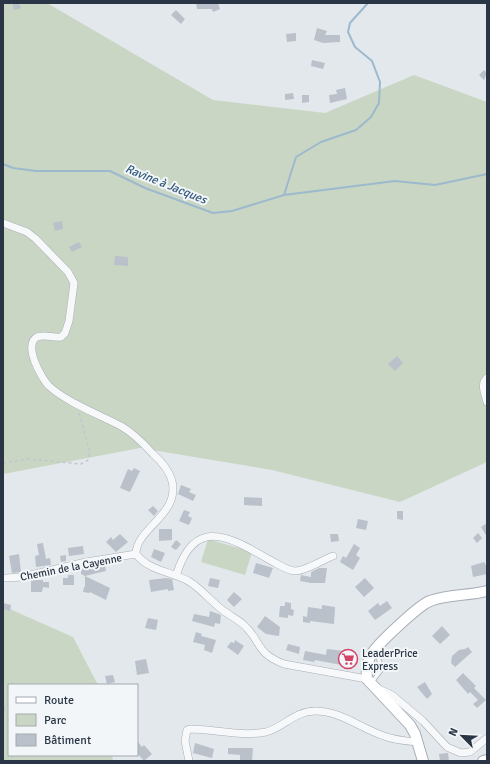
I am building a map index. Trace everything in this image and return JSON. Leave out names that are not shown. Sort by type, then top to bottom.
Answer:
[{"type":"main road","points":[[423,761],[410,725],[371,683],[366,670],[368,661],[375,650],[428,602],[452,596],[469,595],[487,591]]},
{"type":"main road","points":[[483,761],[487,760]]},
{"type":"street","points":[[3,223],[27,232],[36,239],[68,272],[74,283],[70,320],[65,333],[61,338],[39,336],[35,338],[32,354],[38,370],[49,386],[77,404],[122,427],[144,444],[169,473],[172,483],[171,496],[167,506],[162,516],[140,539],[136,546],[136,554],[148,566],[176,576],[194,585],[218,607],[245,626],[259,647],[274,660],[284,664],[371,683],[392,695],[423,721],[447,747],[461,752],[470,752],[487,738]]},
{"type":"street","points":[[487,378],[483,382],[487,402]]},
{"type":"street","points":[[176,576],[182,556],[194,543],[204,537],[212,536],[228,539],[249,547],[287,569],[301,569],[333,556]]},
{"type":"street","name":"Chemin de la Cayenne","points":[[6,578],[22,577],[86,562],[136,554]]},
{"type":"street","points":[[189,761],[185,736],[187,730],[190,729],[212,732],[266,732],[279,727],[296,714],[315,711],[340,715],[384,736],[417,742]]},
{"type":"lane","points":[[371,683],[379,675],[382,669],[375,650]]},
{"type":"path","points":[[3,463],[28,459],[81,464],[88,460],[90,452],[77,404]]},
{"type":"green space","points":[[3,3],[47,3],[213,100],[325,113],[414,75],[487,102],[487,462],[400,502],[272,470],[140,448],[3,474]]},
{"type":"green space","points":[[208,539],[252,552],[245,575],[201,562]]},
{"type":"green space","points":[[3,606],[73,637],[97,684],[8,684],[8,756],[112,756],[113,761],[3,761]]},
{"type":"building","points":[[12,3],[19,3],[21,8],[14,10]]},
{"type":"building","points":[[196,3],[218,3],[220,9],[213,12],[212,9],[197,9]]},
{"type":"building","points":[[176,10],[185,19],[181,24],[171,15]]},
{"type":"building","points":[[317,28],[327,31],[325,35],[340,35],[340,42],[323,43],[314,40]]},
{"type":"building","points":[[296,33],[296,41],[287,42],[286,34]]},
{"type":"building","points":[[312,60],[325,63],[323,69],[311,66]]},
{"type":"building","points":[[484,70],[487,73],[484,80],[479,75]]},
{"type":"building","points":[[345,88],[347,99],[330,103],[329,95],[337,94],[336,90]]},
{"type":"building","points":[[293,93],[294,99],[285,100],[285,94]]},
{"type":"building","points":[[302,95],[309,95],[309,102],[302,103]]},
{"type":"building","points":[[62,221],[63,229],[55,231],[53,223]]},
{"type":"building","points":[[79,242],[82,247],[72,252],[69,247]]},
{"type":"building","points":[[115,256],[128,257],[128,266],[114,265]]},
{"type":"building","points":[[397,356],[403,363],[395,371],[388,364]]},
{"type":"building","points":[[134,468],[140,471],[130,492],[120,488],[128,469],[132,471]]},
{"type":"building","points":[[181,485],[191,489],[189,492],[196,495],[193,501],[178,494]]},
{"type":"building","points":[[244,497],[262,498],[262,506],[244,505]]},
{"type":"building","points":[[153,506],[158,511],[154,516],[148,510]]},
{"type":"building","points":[[184,510],[190,512],[188,516],[192,518],[189,525],[179,521]]},
{"type":"building","points":[[397,511],[403,511],[403,520],[397,519]]},
{"type":"building","points":[[358,519],[368,521],[366,530],[356,528]]},
{"type":"building","points":[[487,523],[487,537],[481,527]]},
{"type":"building","points":[[159,529],[172,529],[172,540],[159,541]]},
{"type":"building","points":[[478,533],[482,538],[477,543],[473,538]]},
{"type":"building","points":[[120,534],[128,542],[116,552],[106,542],[111,537],[113,540]]},
{"type":"building","points":[[330,534],[338,534],[339,541],[331,542]]},
{"type":"building","points":[[176,540],[181,544],[176,550],[171,547]]},
{"type":"building","points":[[43,543],[46,559],[50,558],[51,565],[36,567],[35,556],[39,555],[37,544]]},
{"type":"building","points":[[354,544],[360,548],[356,555],[360,558],[353,570],[340,562],[343,556],[346,558]]},
{"type":"building","points":[[83,546],[84,554],[69,556],[68,548]]},
{"type":"building","points":[[154,549],[165,553],[161,562],[151,557]]},
{"type":"building","points":[[19,554],[21,572],[12,573],[9,556]]},
{"type":"building","points":[[66,555],[66,561],[61,562],[60,556]]},
{"type":"building","points":[[484,562],[487,567],[487,574],[473,577],[471,566]]},
{"type":"building","points":[[256,563],[273,568],[269,578],[253,573]]},
{"type":"building","points":[[95,566],[95,568],[105,566],[106,571],[85,576],[81,574],[81,568]]},
{"type":"building","points":[[319,568],[327,568],[325,583],[300,581],[301,575],[311,577],[311,572]]},
{"type":"building","points":[[68,575],[74,575],[74,585],[63,585],[63,578],[68,578]]},
{"type":"building","points":[[85,576],[110,588],[106,600],[90,592],[83,592],[85,587]]},
{"type":"building","points":[[166,578],[172,579],[174,590],[168,591],[168,589],[151,592],[149,580]]},
{"type":"building","points":[[210,578],[220,580],[218,588],[208,586]]},
{"type":"building","points":[[365,578],[374,588],[364,597],[355,587]]},
{"type":"building","points":[[31,580],[43,580],[43,582],[49,582],[49,588],[43,587],[42,592],[31,592]]},
{"type":"building","points":[[234,592],[242,599],[234,607],[227,600]]},
{"type":"building","points":[[387,601],[392,608],[375,620],[368,611],[378,603],[380,606]]},
{"type":"building","points":[[285,602],[291,603],[291,609],[294,610],[293,616],[288,615],[288,618],[279,617],[280,606],[285,606]]},
{"type":"building","points":[[3,603],[11,605],[10,611],[3,609]]},
{"type":"building","points":[[322,605],[335,607],[334,624],[310,621],[310,623],[303,622],[303,616],[307,617],[308,607],[322,609]]},
{"type":"building","points":[[210,611],[221,615],[220,624],[215,623],[214,627],[192,621],[194,614],[209,617]]},
{"type":"building","points":[[265,616],[280,627],[279,636],[266,634],[257,627]]},
{"type":"building","points":[[148,618],[158,620],[156,630],[145,628]]},
{"type":"building","points":[[442,626],[450,635],[440,644],[432,636]]},
{"type":"building","points":[[196,632],[202,634],[201,636],[216,640],[212,653],[204,650],[205,645],[193,642]]},
{"type":"building","points":[[235,640],[244,646],[238,655],[227,647],[231,642],[234,643]]},
{"type":"building","points":[[288,644],[300,647],[299,654],[286,650]]},
{"type":"building","points":[[468,647],[472,652],[455,667],[451,663],[452,656],[459,650]]},
{"type":"building","points":[[327,649],[344,651],[345,649],[355,652],[352,667],[315,660],[314,662],[303,660],[305,651],[326,655]]},
{"type":"building","points":[[146,659],[149,673],[137,675],[135,661]]},
{"type":"building","points":[[463,673],[476,686],[474,688],[486,700],[477,708],[473,704],[478,700],[470,692],[468,694],[456,680]]},
{"type":"building","points":[[113,675],[115,682],[107,684],[105,676]]},
{"type":"building","points":[[425,682],[432,694],[427,699],[417,687]]},
{"type":"building","points":[[138,742],[142,747],[144,745],[152,754],[144,761],[138,754]]},
{"type":"building","points":[[195,743],[214,749],[212,758],[193,753]]},
{"type":"building","points":[[228,748],[253,748],[252,761],[240,761],[240,755],[228,754]]},
{"type":"building","points":[[448,753],[449,761],[440,761],[439,754]]},
{"type":"waterway","points":[[284,195],[296,157],[321,142],[356,130],[371,117],[379,103],[380,82],[372,61],[355,47],[348,32],[350,23],[368,3]]},
{"type":"waterway","name":"Ravine à Jacques","points":[[3,164],[13,168],[36,171],[110,171],[145,188],[213,213],[232,211],[284,195],[395,181],[435,185],[487,174]]},
{"type":"place","name":"LeaderPrice Express","points":[[348,659]]}]
